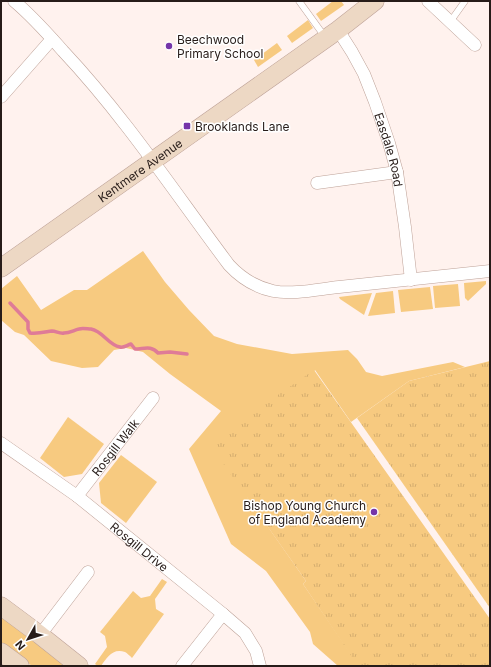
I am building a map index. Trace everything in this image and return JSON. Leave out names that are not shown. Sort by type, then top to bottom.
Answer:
[{"type":"street","points":[[14,1],[52,39],[108,102],[229,265],[241,277],[272,291],[289,292],[490,271]]},
{"type":"street","name":"Kentmere Avenue","points":[[1,268],[332,34],[375,1]]},
{"type":"street","points":[[428,1],[475,45]]},
{"type":"street","name":"Easdale Road","points":[[332,34],[352,52],[364,74],[389,143],[397,172],[411,280]]},
{"type":"street","points":[[1,98],[52,39]]},
{"type":"street","points":[[317,184],[397,172]]},
{"type":"street","name":"Rosgill Walk","points":[[77,496],[153,398]]},
{"type":"street","name":"Rosgill Drive","points":[[1,443],[77,496],[223,614],[245,633],[256,651],[260,666]]},
{"type":"street","points":[[40,635],[88,572]]},
{"type":"street","points":[[1,606],[79,666]]},
{"type":"street","points":[[182,666],[223,614]]},
{"type":"street","points":[[1,652],[20,666]]},
{"type":"lane","points":[[299,1],[332,34]]},
{"type":"lane","points":[[450,22],[465,1]]},
{"type":"green space","points":[[333,1],[341,1],[344,5],[321,21],[316,14]]},
{"type":"green space","points":[[308,20],[313,28],[292,43],[287,36]]},
{"type":"green space","points":[[277,43],[282,50],[258,67],[254,60]]},
{"type":"green space","points":[[143,251],[165,282],[214,336],[237,344],[292,354],[348,350],[357,359],[366,372],[382,376],[453,362],[465,367],[409,381],[351,422],[315,370],[247,497],[306,581],[303,584],[359,666],[338,666],[313,644],[310,632],[266,571],[231,544],[189,449],[221,411],[170,374],[143,352],[126,348],[114,350],[98,367],[82,368],[51,361],[24,335],[15,332],[1,320],[1,289],[17,276],[41,310],[74,290],[87,290]]},
{"type":"green space","points":[[486,281],[486,284],[468,301],[465,298],[464,283]]},
{"type":"green space","points":[[458,284],[460,306],[435,308],[433,286]]},
{"type":"green space","points":[[430,287],[433,309],[401,312],[398,290]]},
{"type":"green space","points":[[393,291],[395,313],[368,316],[376,293]]},
{"type":"green space","points":[[372,293],[364,315],[339,297]]},
{"type":"green space","points":[[490,361],[490,608],[357,418],[409,381]]},
{"type":"green space","name":"Bishop Young Church of England Academy","points":[[314,370],[490,619],[490,666],[358,666],[303,584],[306,581],[210,445],[237,423]]},
{"type":"green space","points":[[68,417],[104,444],[82,474],[64,477],[40,458]]},
{"type":"green space","points":[[121,455],[157,482],[126,523],[101,503],[99,483]]},
{"type":"green space","points":[[162,579],[167,582],[155,599],[156,609],[164,614],[132,658],[125,652],[117,651],[110,654],[101,666],[95,664],[107,647],[105,636],[100,632],[133,591],[141,598],[150,596]]},
{"type":"green space","points":[[1,614],[68,666],[32,666],[1,642]]},
{"type":"waterway","points":[[10,303],[28,322],[28,329],[30,333],[52,331],[68,333],[80,329],[91,329],[99,332],[116,346],[124,347],[131,344],[135,349],[150,348],[158,353],[170,352],[187,354]]},
{"type":"place","name":"Beechwood Primary School","points":[[169,46]]},
{"type":"place","name":"Brooklands Lane","points":[[187,126]]},
{"type":"place","name":"Bishop Young Church of England Academy","points":[[374,512]]}]
